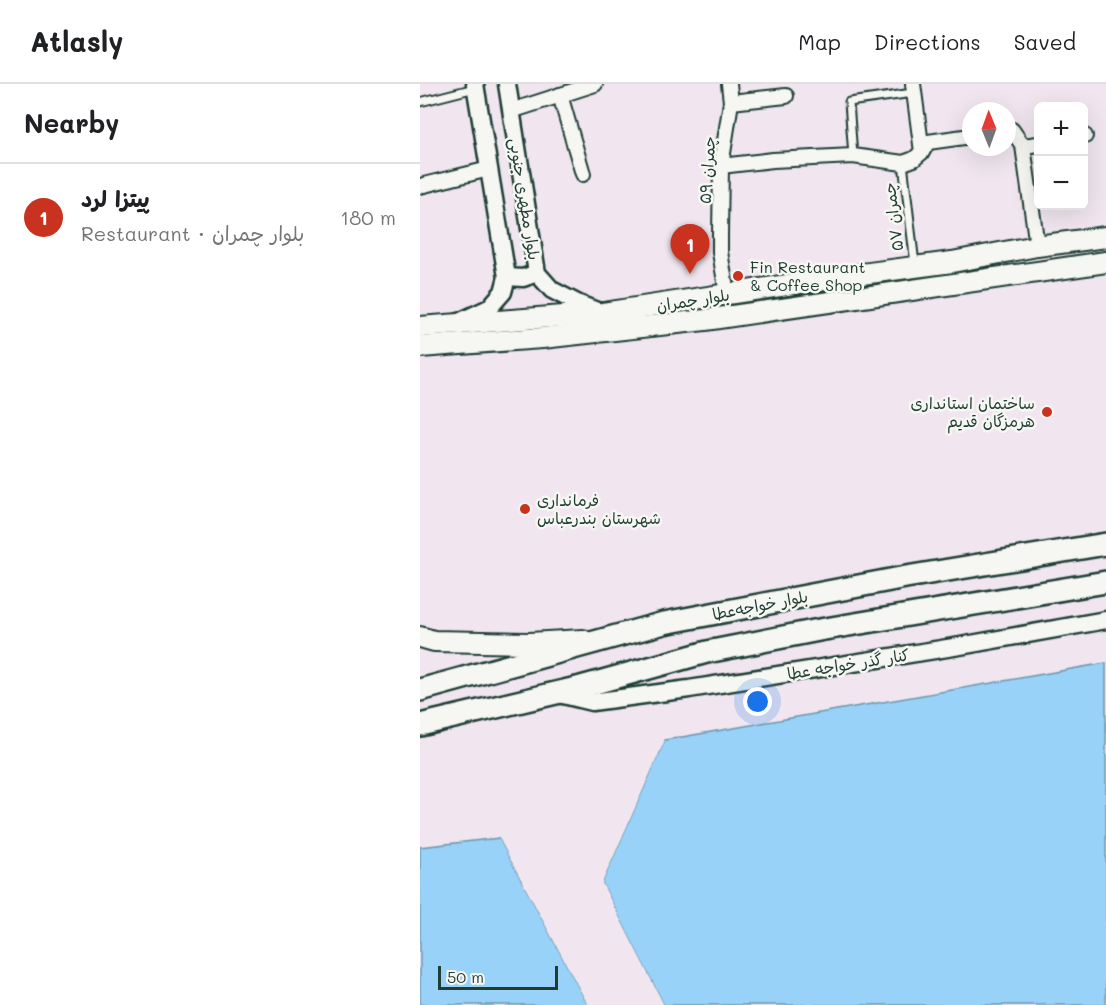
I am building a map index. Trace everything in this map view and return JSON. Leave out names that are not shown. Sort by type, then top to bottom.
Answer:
[{"type":"main road","name":"بلوار چمران","points":[[420,327],[603,313],[1106,237]]},
{"type":"main road","name":"بلوار چمران","points":[[420,347],[542,338],[705,320],[1106,262]]},
{"type":"main road","name":"بلوار خواجه‌عطا","points":[[420,690],[664,623],[906,576],[1106,544]]},
{"type":"main road","points":[[420,725],[554,693],[707,652],[819,630],[1106,582]]},
{"type":"main road","points":[[420,637],[434,641],[529,643],[609,639]]},
{"type":"street","name":"بلوار مطهری جنوبی","points":[[507,84],[537,273],[552,290],[603,313]]},
{"type":"street","points":[[511,111],[595,84]]},
{"type":"street","name":"چمران ۵۹","points":[[727,294],[720,252],[721,166],[731,102],[729,84]]},
{"type":"street","name":"بلوار مطهری جنوبی","points":[[456,324],[489,308],[503,292],[507,277],[475,86]]},
{"type":"street","points":[[913,88],[925,147]]},
{"type":"street","points":[[560,95],[583,174]]},
{"type":"street","points":[[731,102],[786,96]]},
{"type":"street","points":[[1016,136],[1023,146],[1038,246]]},
{"type":"street","points":[[721,166],[773,160],[853,156],[903,163],[914,159],[925,147],[962,138]]},
{"type":"street","points":[[1023,146],[1034,145]]},
{"type":"street","points":[[420,186],[489,169]]},
{"type":"street","points":[[507,277],[523,278],[537,273]]},
{"type":"street","name":"کنار گذر خواجه عطا","points":[[554,693],[592,702],[948,648],[1106,620]]},
{"type":"lane","points":[[420,102],[475,86]]},
{"type":"lane","points":[[853,156],[849,102],[913,88]]},
{"type":"lane","name":"چمران ۵۷","points":[[903,163],[915,267]]},
{"type":"water","points":[[1106,663],[1106,1005],[664,1005],[602,883],[665,740]]},
{"type":"water","points":[[499,838],[588,1005],[420,1005],[420,847]]},
{"type":"pier","points":[[665,740],[602,883],[664,1005],[661,1005],[599,883],[660,743]]},
{"type":"pier","points":[[502,836],[591,1005],[588,1005],[499,838]]},
{"type":"place","name":"پیتزا لرد","points":[[690,274]]},
{"type":"place","name":"Fin Restaurant & Coffee Shop","points":[[738,276]]},
{"type":"place","name":"ساختمان استانداری هرمزگان قدیم","points":[[1047,412]]},
{"type":"place","name":"فرمانداری شهرستان بندرعباس","points":[[525,509]]}]
